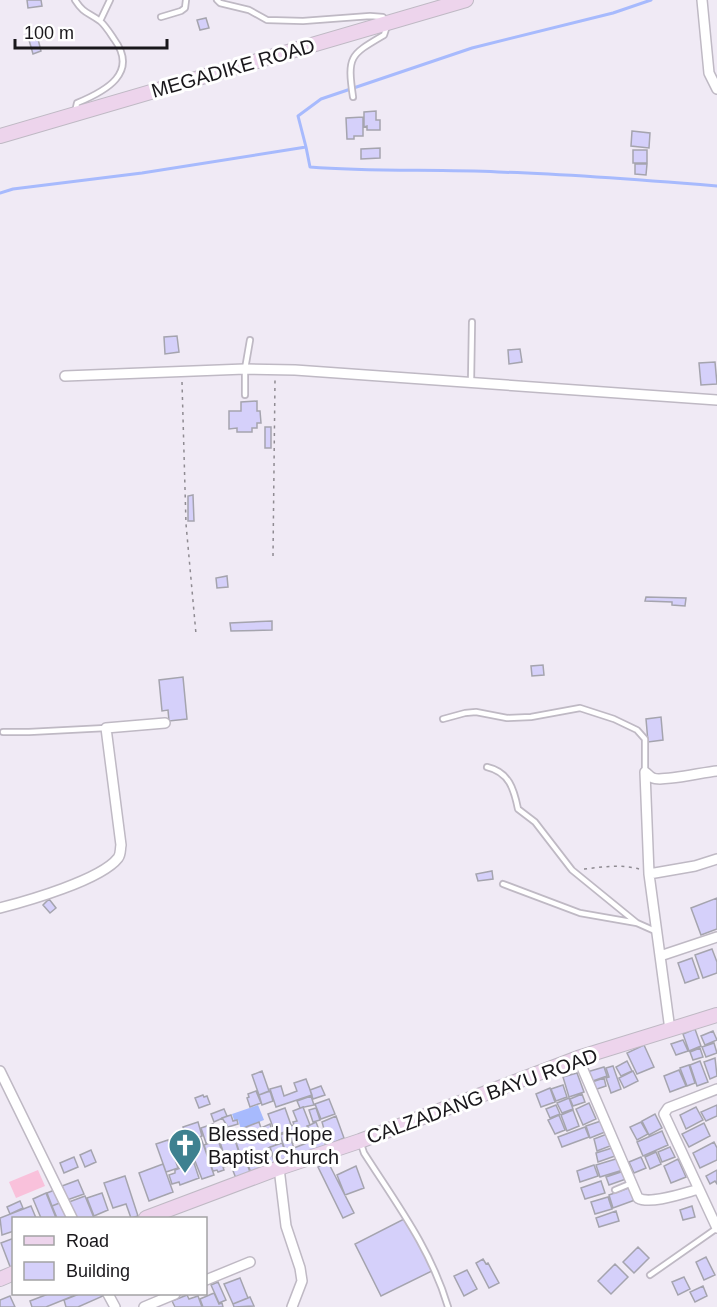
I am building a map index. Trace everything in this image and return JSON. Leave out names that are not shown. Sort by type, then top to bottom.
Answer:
[{"type":"street","name":"MEGADIKE ROAD","points":[[0,136],[466,0]]},
{"type":"street","points":[[702,0],[709,73],[717,89]]},
{"type":"street","points":[[65,376],[245,369],[275,370],[717,400]]},
{"type":"street","points":[[0,908],[75,883],[101,871],[117,860],[120,854],[106,728],[165,723]]},
{"type":"street","points":[[645,772],[654,779],[666,780],[678,776],[717,771]]},
{"type":"street","points":[[645,772],[649,874],[670,1030]]},
{"type":"street","points":[[649,874],[694,866],[717,859]]},
{"type":"street","points":[[660,956],[717,937]]},
{"type":"street","name":"CALZADANG BAYU ROAD","points":[[149,1217],[279,1168],[360,1141],[578,1058],[717,1015]]},
{"type":"street","points":[[578,1058],[638,1198],[645,1201],[699,1189]]},
{"type":"street","points":[[0,1071],[72,1217]]},
{"type":"street","points":[[717,1089],[668,1108],[664,1114],[717,1228]]},
{"type":"street","points":[[279,1168],[286,1227],[302,1281],[292,1307]]},
{"type":"street","points":[[207,1281],[250,1262]]},
{"type":"street","points":[[144,1307],[171,1295]]},
{"type":"lane","points":[[74,115],[77,103],[97,95],[117,79],[123,69],[123,55],[117,42],[100,21],[87,15],[75,0]]},
{"type":"lane","points":[[100,21],[110,0]]},
{"type":"lane","points":[[161,17],[181,11],[185,8],[186,0]]},
{"type":"lane","points":[[217,0],[220,3],[249,10],[267,21],[382,17],[388,23],[384,35],[358,51],[352,59],[350,67],[352,95]]},
{"type":"lane","points":[[471,382],[472,322]]},
{"type":"lane","points":[[245,395],[245,369],[249,340]]},
{"type":"lane","points":[[443,719],[476,712],[507,718],[531,717],[580,708],[614,719],[637,730],[645,738],[645,772]]},
{"type":"lane","points":[[3,732],[106,728]]},
{"type":"lane","points":[[487,766],[504,774],[514,792],[518,809],[535,822],[572,870],[637,923]]},
{"type":"lane","points":[[502,884],[580,913],[637,923],[658,932]]},
{"type":"lane","points":[[360,1141],[364,1153],[422,1240],[441,1283],[448,1307]]},
{"type":"lane","points":[[615,1190],[632,1183]]},
{"type":"lane","points":[[650,1275],[717,1228]]},
{"type":"path","points":[[273,556],[275,370]]},
{"type":"path","points":[[182,372],[186,524],[196,634]]},
{"type":"path","points":[[572,870],[625,866],[637,868],[649,874]]},
{"type":"shaded area","points":[[38,1170],[45,1186],[16,1198],[9,1182]]},
{"type":"water","points":[[258,1105],[264,1120],[241,1129],[238,1120],[234,1120],[232,1114]]},
{"type":"building","points":[[27,0],[41,0],[42,6],[28,8]]},
{"type":"building","points":[[206,18],[209,28],[200,30],[197,20]]},
{"type":"building","points":[[36,31],[41,51],[33,54],[27,33]]},
{"type":"building","points":[[376,111],[376,120],[380,120],[380,130],[367,130],[367,126],[364,127],[364,112]]},
{"type":"building","points":[[363,117],[363,136],[347,139],[346,118]]},
{"type":"building","points":[[632,131],[650,133],[649,148],[631,146]]},
{"type":"building","points":[[380,148],[380,158],[361,159],[361,149]]},
{"type":"building","points":[[633,150],[647,150],[647,163],[633,163]]},
{"type":"building","points":[[635,164],[647,164],[646,175],[635,174]]},
{"type":"building","points":[[177,336],[179,352],[165,354],[164,337]]},
{"type":"building","points":[[520,349],[522,362],[509,364],[508,350]]},
{"type":"building","points":[[715,362],[717,384],[701,385],[699,363]]},
{"type":"building","points":[[257,401],[261,423],[257,423],[257,428],[252,428],[252,432],[237,432],[237,428],[229,429],[229,411],[241,411],[241,402]]},
{"type":"building","points":[[265,427],[271,427],[271,448],[265,448]]},
{"type":"building","points":[[193,495],[194,521],[188,521],[188,496]]},
{"type":"building","points":[[227,576],[228,587],[217,588],[216,578]]},
{"type":"building","points":[[646,597],[686,598],[685,606],[672,605],[672,602],[645,601]]},
{"type":"building","points":[[272,621],[272,630],[231,631],[230,623]]},
{"type":"building","points":[[543,665],[544,675],[532,676],[531,666]]},
{"type":"building","points":[[183,677],[187,719],[169,721],[168,710],[162,711],[159,680]]},
{"type":"building","points":[[661,717],[663,740],[648,742],[646,719]]},
{"type":"building","points":[[492,871],[493,879],[478,881],[476,874]]},
{"type":"building","points":[[717,898],[717,929],[701,935],[691,908]]},
{"type":"building","points":[[49,899],[56,908],[50,913],[43,905]]},
{"type":"building","points":[[712,949],[717,962],[717,973],[703,978],[695,955]]},
{"type":"building","points":[[692,958],[699,978],[685,983],[678,963]]},
{"type":"building","points":[[695,1029],[701,1046],[689,1051],[683,1034]]},
{"type":"building","points":[[713,1031],[717,1040],[705,1045],[701,1036]]},
{"type":"building","points":[[683,1040],[688,1051],[676,1055],[671,1044]]},
{"type":"building","points":[[714,1043],[717,1053],[706,1057],[702,1047]]},
{"type":"building","points":[[644,1045],[654,1067],[637,1074],[627,1053]]},
{"type":"building","points":[[700,1048],[703,1057],[693,1060],[690,1052]]},
{"type":"building","points":[[715,1058],[717,1076],[710,1079],[704,1062]]},
{"type":"building","points":[[627,1061],[632,1071],[621,1076],[616,1067]]},
{"type":"building","points":[[700,1061],[708,1082],[697,1086],[690,1065]]},
{"type":"building","points":[[689,1065],[695,1083],[687,1086],[680,1068]]},
{"type":"building","points":[[613,1066],[621,1089],[611,1093],[606,1078],[609,1077],[606,1068]]},
{"type":"building","points":[[604,1067],[607,1076],[590,1082],[587,1072]]},
{"type":"building","points":[[679,1070],[686,1086],[670,1092],[664,1076]]},
{"type":"building","points":[[262,1071],[269,1091],[259,1095],[252,1075]]},
{"type":"building","points":[[633,1071],[638,1081],[624,1088],[619,1078]]},
{"type":"building","points":[[577,1073],[584,1092],[569,1097],[563,1077]]},
{"type":"building","points":[[604,1078],[606,1086],[594,1090],[592,1082]]},
{"type":"building","points":[[306,1079],[312,1095],[276,1107],[270,1089],[281,1086],[284,1096],[297,1091],[294,1083]]},
{"type":"building","points":[[563,1085],[567,1097],[556,1101],[551,1089]]},
{"type":"building","points":[[321,1086],[325,1095],[313,1099],[310,1090]]},
{"type":"building","points":[[550,1088],[555,1102],[541,1107],[536,1094]]},
{"type":"building","points":[[256,1091],[261,1103],[250,1107],[248,1094]]},
{"type":"building","points":[[270,1091],[273,1101],[262,1105],[259,1095]]},
{"type":"building","points":[[582,1094],[585,1102],[573,1106],[570,1099]]},
{"type":"building","points":[[207,1096],[210,1104],[199,1108],[195,1098]]},
{"type":"building","points":[[311,1096],[314,1105],[300,1108],[297,1101]]},
{"type":"building","points":[[569,1098],[573,1109],[562,1113],[557,1103]]},
{"type":"building","points":[[329,1099],[335,1114],[321,1119],[315,1104]]},
{"type":"building","points":[[589,1103],[596,1119],[583,1125],[576,1109]]},
{"type":"building","points":[[556,1105],[560,1114],[550,1118],[546,1109]]},
{"type":"building","points":[[717,1105],[717,1116],[706,1121],[701,1112]]},
{"type":"building","points":[[303,1107],[310,1125],[307,1126],[311,1136],[300,1140],[293,1122],[297,1121],[293,1111]]},
{"type":"building","points":[[696,1107],[703,1120],[686,1129],[680,1115]]},
{"type":"building","points":[[285,1108],[291,1125],[290,1130],[276,1135],[268,1114]]},
{"type":"building","points":[[316,1108],[320,1120],[313,1122],[309,1110]]},
{"type":"building","points":[[224,1109],[227,1116],[214,1122],[211,1114]]},
{"type":"building","points":[[573,1110],[579,1126],[567,1131],[561,1115]]},
{"type":"building","points":[[655,1114],[662,1128],[649,1135],[642,1121]]},
{"type":"building","points":[[231,1115],[233,1121],[237,1120],[238,1124],[228,1127],[222,1118]]},
{"type":"building","points":[[559,1115],[565,1130],[555,1134],[548,1120]]},
{"type":"building","points":[[336,1116],[344,1138],[326,1146],[321,1130],[324,1129],[322,1122]]},
{"type":"building","points":[[601,1121],[605,1132],[590,1138],[586,1126]]},
{"type":"building","points":[[198,1122],[202,1136],[188,1141],[183,1127]]},
{"type":"building","points":[[259,1122],[261,1128],[270,1124],[276,1145],[246,1158],[246,1156],[241,1157],[234,1136],[242,1133],[241,1129]]},
{"type":"building","points":[[316,1122],[321,1135],[312,1138],[308,1126]]},
{"type":"building","points":[[641,1122],[648,1134],[637,1140],[630,1127]]},
{"type":"building","points":[[704,1123],[710,1136],[689,1147],[682,1134]]},
{"type":"building","points":[[213,1124],[218,1138],[206,1143],[201,1128]]},
{"type":"building","points":[[294,1125],[299,1141],[293,1143],[288,1131],[291,1130],[290,1126]]},
{"type":"building","points":[[585,1127],[589,1137],[562,1147],[558,1137]]},
{"type":"building","points":[[662,1131],[668,1145],[643,1156],[637,1142]]},
{"type":"building","points":[[288,1132],[297,1156],[288,1159],[280,1135]]},
{"type":"building","points":[[607,1134],[610,1146],[597,1151],[594,1139]]},
{"type":"building","points":[[234,1137],[241,1159],[227,1164],[220,1142]]},
{"type":"building","points":[[322,1137],[326,1146],[297,1156],[294,1148]]},
{"type":"building","points":[[201,1138],[214,1175],[202,1179],[188,1143]]},
{"type":"building","points":[[168,1140],[178,1168],[166,1172],[156,1144]]},
{"type":"building","points":[[218,1140],[227,1166],[218,1172],[213,1171],[204,1145]]},
{"type":"building","points":[[714,1142],[717,1148],[717,1160],[700,1168],[693,1153]]},
{"type":"building","points":[[282,1143],[288,1159],[278,1163],[270,1147]]},
{"type":"building","points":[[670,1147],[675,1157],[662,1162],[658,1152]]},
{"type":"building","points":[[612,1148],[615,1156],[598,1162],[596,1153]]},
{"type":"building","points":[[91,1150],[96,1162],[85,1167],[80,1155]]},
{"type":"building","points":[[270,1150],[275,1164],[251,1173],[246,1159]]},
{"type":"building","points":[[190,1152],[194,1162],[179,1168],[175,1157]]},
{"type":"building","points":[[656,1152],[661,1164],[650,1169],[645,1157]]},
{"type":"building","points":[[74,1157],[78,1167],[64,1173],[60,1163]]},
{"type":"building","points":[[641,1157],[646,1168],[634,1173],[629,1162]]},
{"type":"building","points":[[245,1158],[251,1175],[237,1181],[230,1163]]},
{"type":"building","points":[[619,1158],[623,1170],[600,1177],[596,1165]]},
{"type":"building","points":[[678,1159],[686,1177],[671,1183],[664,1166]]},
{"type":"building","points":[[328,1162],[354,1213],[343,1218],[318,1167]]},
{"type":"building","name":"Blessed Hope Baptist Church","points":[[194,1163],[199,1178],[180,1185],[179,1182],[172,1184],[169,1175],[175,1173],[175,1170]]},
{"type":"building","points":[[163,1164],[173,1192],[149,1201],[139,1173]]},
{"type":"building","points":[[594,1165],[598,1176],[580,1182],[577,1171]]},
{"type":"building","points":[[356,1166],[364,1188],[345,1195],[337,1175]]},
{"type":"building","points":[[717,1170],[717,1184],[715,1181],[710,1184],[706,1176]]},
{"type":"building","points":[[624,1171],[626,1179],[609,1185],[606,1177]]},
{"type":"building","points":[[125,1176],[138,1216],[131,1217],[126,1204],[113,1208],[104,1183]]},
{"type":"building","points":[[78,1180],[84,1194],[67,1200],[62,1186]]},
{"type":"building","points":[[601,1181],[605,1193],[585,1199],[581,1188]]},
{"type":"building","points":[[631,1187],[635,1200],[613,1208],[609,1195]]},
{"type":"building","points":[[57,1189],[62,1202],[52,1206],[47,1193]]},
{"type":"building","points":[[46,1193],[56,1217],[41,1217],[33,1199]]},
{"type":"building","points":[[102,1193],[108,1210],[94,1216],[87,1198]]},
{"type":"building","points":[[85,1196],[94,1217],[75,1217],[69,1202]]},
{"type":"building","points":[[608,1197],[612,1209],[595,1214],[591,1202]]},
{"type":"building","points":[[20,1201],[23,1208],[10,1214],[7,1207]]},
{"type":"building","points":[[62,1202],[69,1217],[57,1217],[52,1206]]},
{"type":"building","points":[[31,1206],[36,1217],[12,1217],[12,1232],[2,1235],[0,1218]]},
{"type":"building","points":[[692,1206],[695,1217],[683,1220],[680,1210]]},
{"type":"building","points":[[616,1211],[619,1221],[599,1227],[596,1218]]},
{"type":"building","points":[[406,1218],[432,1271],[381,1296],[355,1244]]},
{"type":"building","points":[[12,1239],[11,1269],[1,1243]]},
{"type":"building","points":[[638,1247],[649,1258],[634,1273],[623,1262]]},
{"type":"building","points":[[706,1257],[715,1275],[704,1280],[696,1262]]},
{"type":"building","points":[[483,1259],[486,1264],[488,1263],[499,1283],[489,1288],[476,1263]]},
{"type":"building","points":[[615,1264],[628,1277],[611,1294],[598,1281]]},
{"type":"building","points":[[467,1270],[477,1289],[464,1296],[454,1276]]},
{"type":"building","points":[[684,1277],[690,1289],[678,1295],[672,1282]]},
{"type":"building","points":[[240,1278],[248,1298],[233,1304],[224,1284]]},
{"type":"building","points":[[218,1282],[226,1300],[219,1303],[211,1285]]},
{"type":"building","points":[[703,1286],[707,1296],[695,1302],[690,1292]]},
{"type":"building","points":[[214,1293],[223,1307],[203,1307],[200,1299]]},
{"type":"building","points":[[45,1295],[76,1295],[46,1307],[32,1307],[30,1301]]},
{"type":"building","points":[[76,1295],[103,1296],[78,1307],[66,1307],[64,1300]]},
{"type":"building","points":[[187,1295],[189,1299],[198,1296],[202,1307],[175,1307],[172,1301]]},
{"type":"building","points":[[10,1296],[15,1307],[0,1307],[0,1300]]},
{"type":"building","points":[[250,1297],[254,1306],[234,1307],[233,1304]]},
{"type":"waterway","points":[[0,193],[13,189],[142,173],[306,147],[298,116],[321,99],[472,48],[613,13],[651,0]]},
{"type":"waterway","points":[[306,147],[310,167],[553,174],[717,186]]},
{"type":"place","name":"Blessed Hope Baptist Church","points":[[185,1174]]}]
